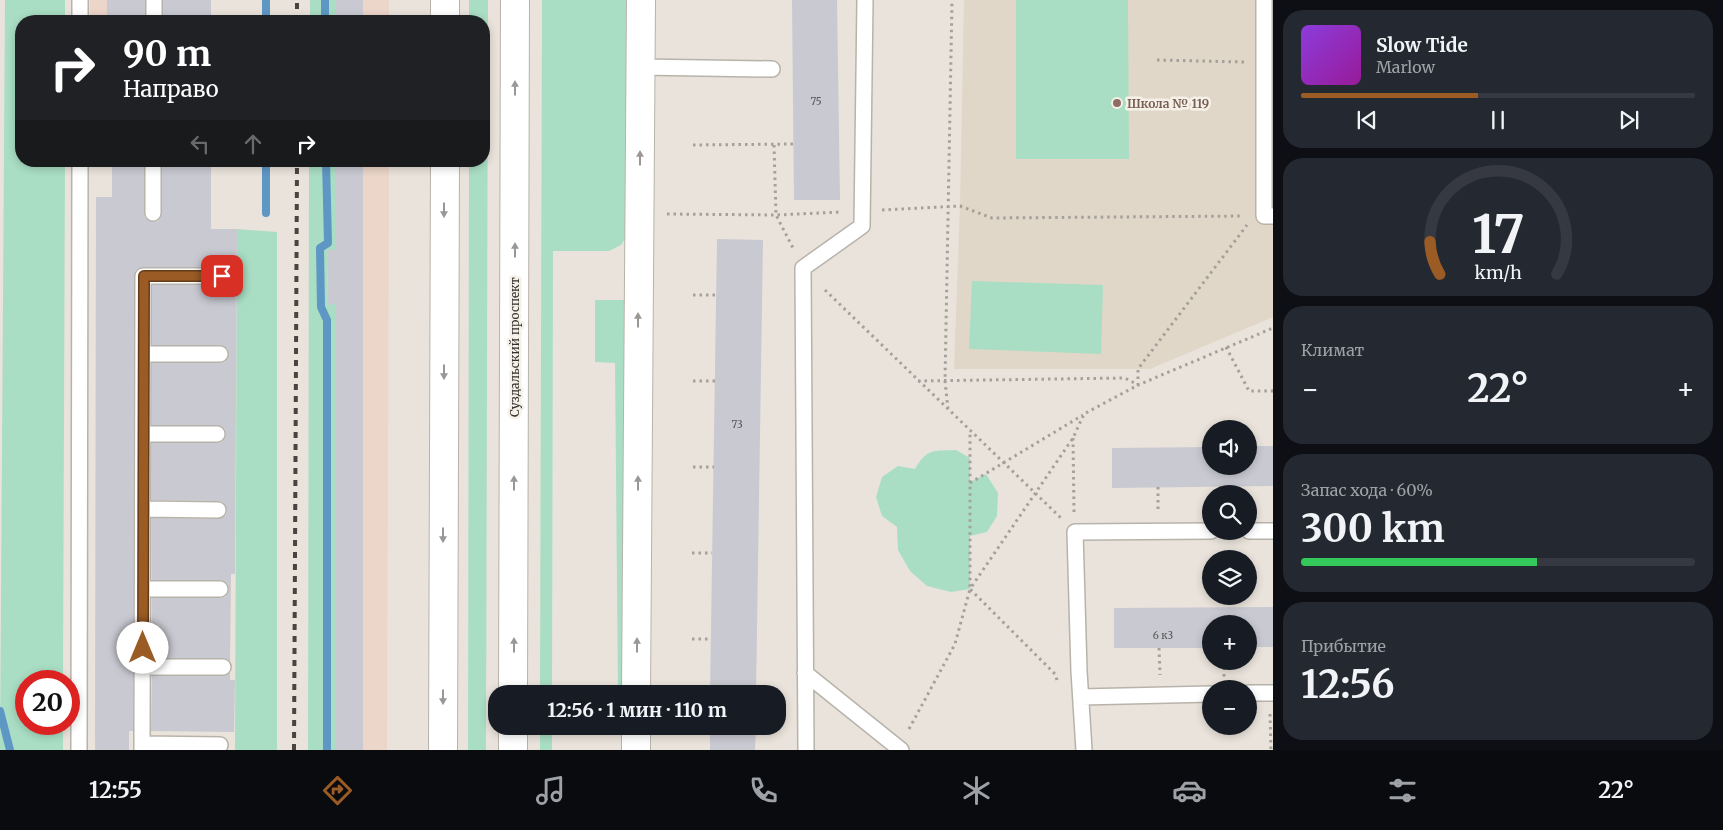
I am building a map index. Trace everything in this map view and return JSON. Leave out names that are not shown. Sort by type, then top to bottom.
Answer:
[{"type":"main road","points":[[445,0],[445,15]]},
{"type":"main road","name":"Суздальский проспект","points":[[513,685],[515,0]]},
{"type":"main road","points":[[636,685],[641,0]]},
{"type":"main road","points":[[443,750],[445,167]]},
{"type":"main road","points":[[513,735],[513,750]]},
{"type":"main road","points":[[636,735],[636,750]]},
{"type":"lane","points":[[80,0],[80,15]]},
{"type":"lane","points":[[154,0],[154,15]]},
{"type":"lane","points":[[806,750],[803,268],[862,226],[865,0]]},
{"type":"lane","points":[[1263,216],[1264,0]]},
{"type":"lane","points":[[640,67],[772,69]]},
{"type":"lane","points":[[79,750],[80,167]]},
{"type":"lane","points":[[153,167],[153,214]]},
{"type":"lane","points":[[220,745],[142,747],[144,276],[222,276]]},
{"type":"lane","points":[[144,354],[220,354]]},
{"type":"lane","points":[[144,434],[217,434]]},
{"type":"lane","points":[[143,509],[218,510]]},
{"type":"lane","points":[[1084,750],[1074,532],[1202,531]]},
{"type":"lane","points":[[1257,531],[1273,531]]},
{"type":"lane","points":[[143,589],[220,589]]},
{"type":"lane","points":[[143,667],[223,667]]},
{"type":"lane","points":[[805,673],[900,749]]},
{"type":"lane","points":[[1257,693],[1271,693]]},
{"type":"lane","points":[[1081,697],[1202,694]]},
{"type":"path","points":[[948,410],[945,381],[952,0]]},
{"type":"path","points":[[1157,60],[1264,62]]},
{"type":"path","points":[[693,145],[794,144]]},
{"type":"path","points":[[774,145],[776,215],[803,268],[1074,532]]},
{"type":"path","points":[[640,214],[776,215],[960,206],[992,218],[1263,216]]},
{"type":"path","points":[[1138,385],[1138,369],[1263,216]]},
{"type":"path","points":[[693,295],[716,295]]},
{"type":"path","points":[[970,483],[1084,414],[1138,385],[1273,328]]},
{"type":"path","points":[[1226,347],[1249,391],[1273,391]]},
{"type":"path","points":[[918,381],[1126,378],[1138,385]]},
{"type":"path","points":[[693,381],[715,381]]},
{"type":"path","points":[[970,589],[1073,438],[1084,414]]},
{"type":"path","points":[[900,749],[955,644],[970,589],[970,431]]},
{"type":"path","points":[[1073,438],[1074,532]]},
{"type":"path","points":[[693,467],[714,467]]},
{"type":"path","points":[[692,553],[712,553]]},
{"type":"path","points":[[970,589],[1055,674],[1061,686]]},
{"type":"path","points":[[692,639],[711,639]]},
{"type":"path","points":[[1159,648],[1160,694]]},
{"type":"path","points":[[1224,670],[1224,680]]},
{"type":"path","points":[[1271,693],[1271,750]]},
{"type":"shaded area","points":[[90,0],[211,0],[211,15],[90,15]]},
{"type":"shaded area","points":[[336,0],[389,0],[389,15],[336,15]]},
{"type":"shaded area","name":"Школа № 119","points":[[964,0],[1273,0],[1273,317],[1150,369],[954,369],[960,206]]},
{"type":"shaded area","points":[[335,167],[389,167],[387,750],[335,750],[335,305],[328,305],[327,250],[335,250]]},
{"type":"green space","points":[[5,0],[65,0],[65,15],[15,15],[15,167],[65,167],[63,670],[15,670],[15,735],[63,735],[63,750],[0,750]]},
{"type":"green space","points":[[310,0],[336,0],[336,15],[310,15]]},
{"type":"green space","points":[[469,0],[488,0],[488,15],[469,15]]},
{"type":"green space","points":[[542,0],[628,0],[628,234],[621,245],[609,251],[553,251],[552,685],[540,685]]},
{"type":"green space","points":[[1016,0],[1128,0],[1129,159],[1016,159]]},
{"type":"green space","points":[[309,167],[335,167],[335,250],[327,250],[328,304],[335,304],[335,750],[308,750]]},
{"type":"green space","points":[[469,167],[488,167],[486,750],[468,750]]},
{"type":"green space","points":[[237,229],[277,232],[277,750],[235,750]]},
{"type":"green space","points":[[972,281],[1103,285],[1101,354],[969,349]]},
{"type":"green space","points":[[595,300],[624,300],[624,685],[618,685],[615,363],[595,362]]},
{"type":"green space","points":[[942,450],[956,450],[970,458],[970,482],[986,474],[998,493],[997,516],[987,532],[970,536],[970,589],[951,592],[927,586],[910,571],[898,550],[897,527],[882,516],[876,497],[882,477],[898,466],[915,469],[927,454]]},
{"type":"green space","points":[[540,735],[552,735],[552,750],[540,750]]},
{"type":"building","points":[[107,0],[145,0],[145,15],[107,15]]},
{"type":"building","points":[[163,0],[211,0],[211,15],[163,15]]},
{"type":"building","points":[[336,0],[363,0],[363,15],[336,15]]},
{"type":"building","points":[[792,0],[837,0],[840,200],[794,200]]},
{"type":"building","points":[[112,167],[144,167],[145,218],[153,222],[158,221],[162,213],[162,167],[211,167],[211,229],[237,229],[235,574],[231,574],[230,662],[223,658],[152,658],[152,598],[220,598],[225,597],[229,589],[228,584],[220,580],[152,580],[152,518],[218,519],[226,515],[227,510],[223,502],[218,501],[152,500],[152,443],[217,443],[222,442],[226,434],[225,429],[217,425],[152,425],[152,363],[220,363],[225,362],[229,354],[228,349],[220,345],[152,345],[152,285],[222,285],[230,281],[231,276],[227,268],[222,267],[139,268],[135,271],[134,276],[133,731],[129,731],[129,750],[95,750],[96,197],[112,197]]},
{"type":"building","points":[[335,167],[363,167],[363,750],[335,750],[335,304],[328,305],[327,250],[335,250]]},
{"type":"building","points":[[717,239],[763,240],[756,685],[710,685]]},
{"type":"building","points":[[1257,446],[1273,446],[1273,486],[1202,485],[1202,487],[1112,488],[1112,448],[1202,447],[1202,475],[1257,475]]},
{"type":"building","points":[[1273,607],[1273,647],[1257,647],[1257,615],[1202,615],[1202,648],[1114,648],[1114,608]]},
{"type":"building","points":[[230,672],[230,680],[235,680],[234,732],[151,731],[152,676],[223,676]]},
{"type":"building","points":[[710,735],[756,735],[755,750],[710,750]]},
{"type":"waterway","points":[[266,0],[266,15]]},
{"type":"waterway","points":[[325,0],[325,15]]},
{"type":"waterway","points":[[266,167],[266,213]]},
{"type":"waterway","points":[[326,167],[328,243],[320,248],[321,307],[327,320],[327,750]]},
{"type":"waterway","points":[[0,711],[10,750]]},
{"type":"railway","points":[[297,0],[297,15]]},
{"type":"railway","points":[[294,750],[297,167]]},
{"type":"place","name":"Школа № 119","points":[[1117,103]]},
{"type":"route","points":[[143,648],[144,276],[222,276]]}]
